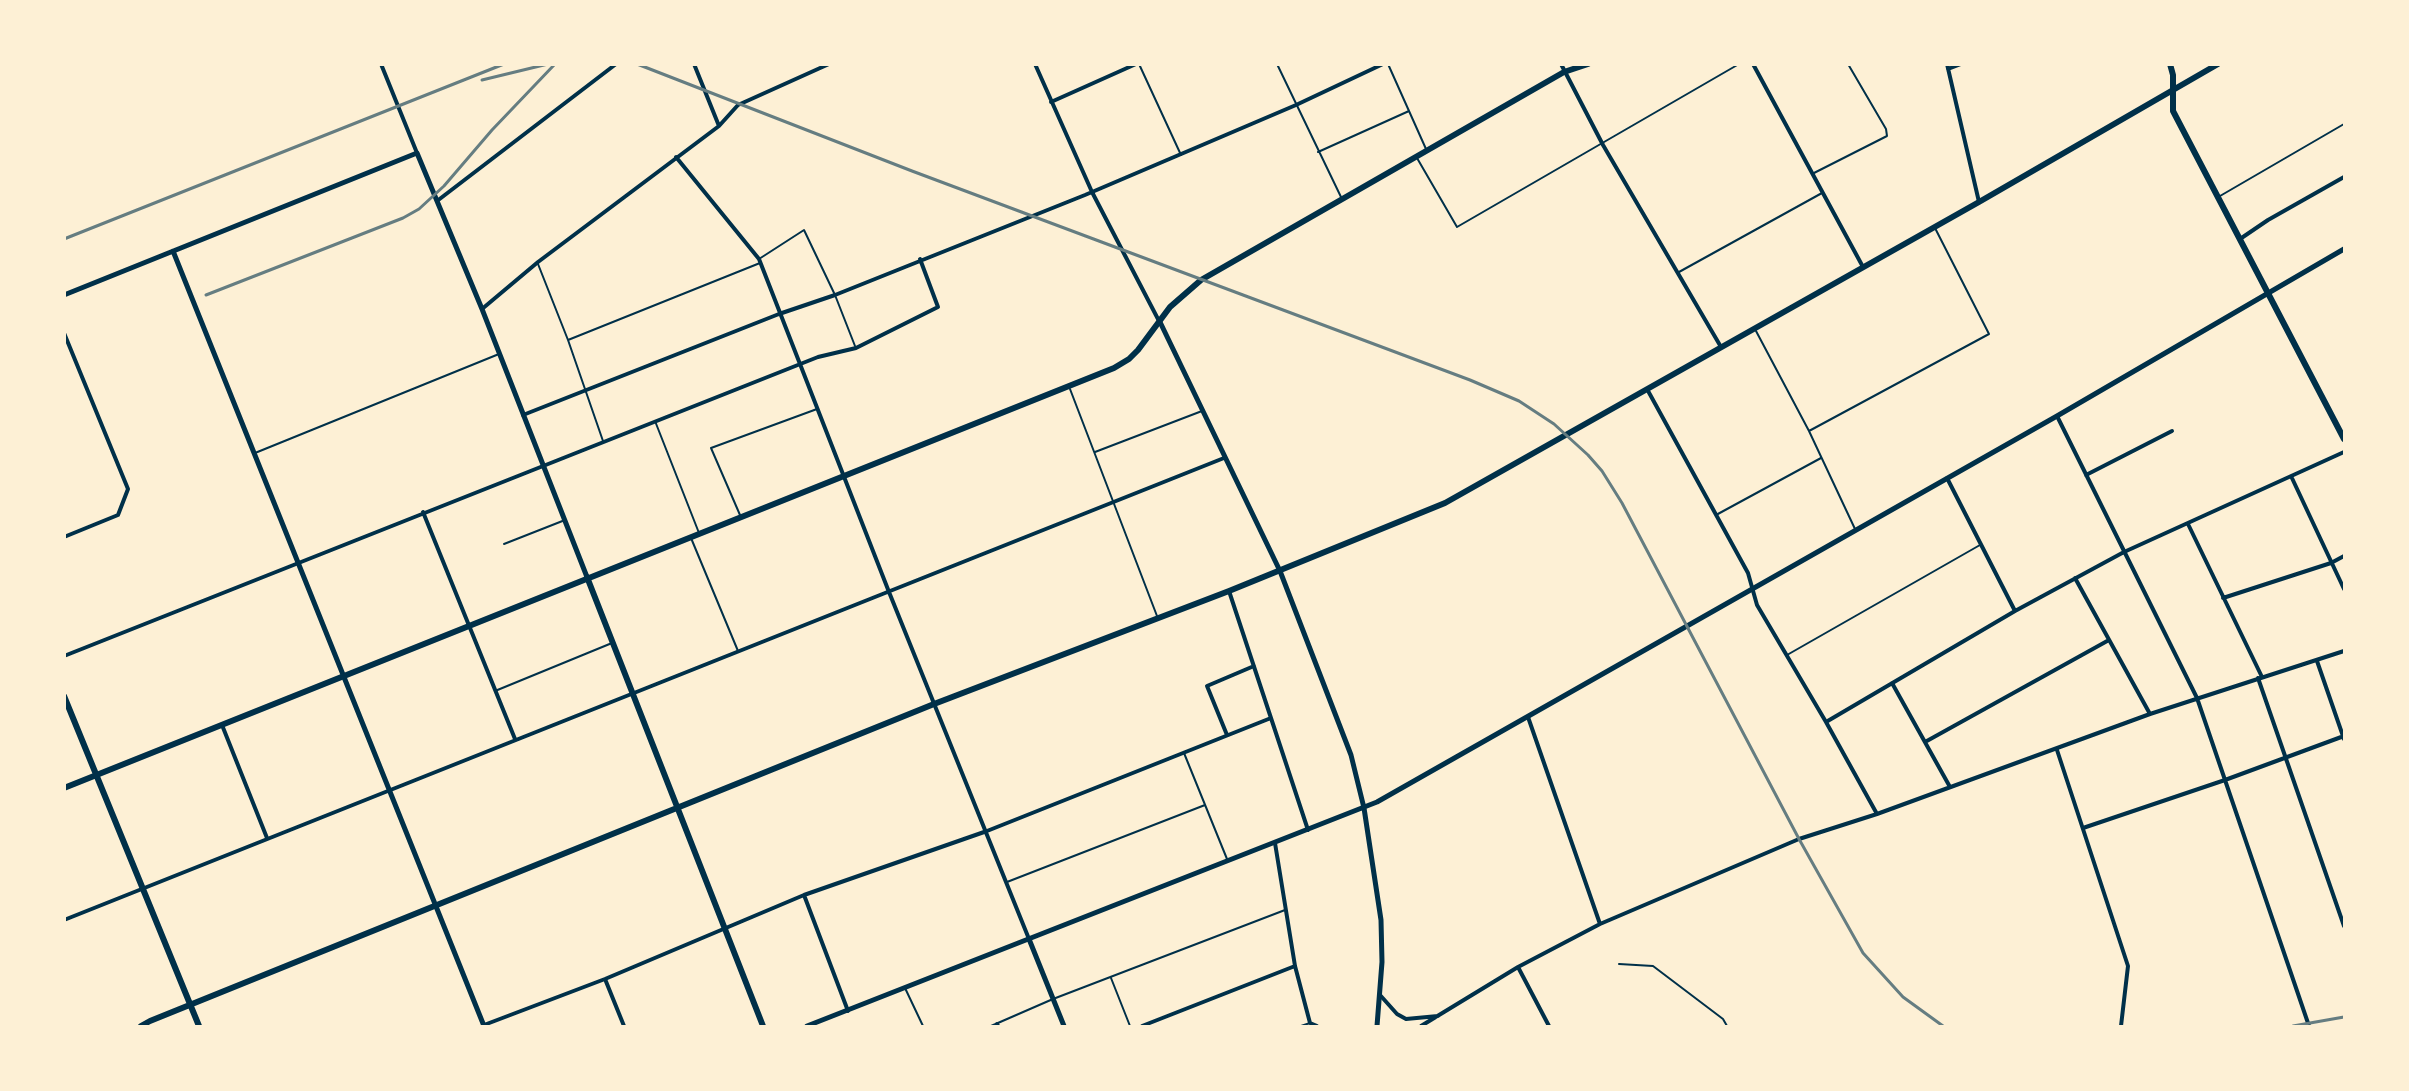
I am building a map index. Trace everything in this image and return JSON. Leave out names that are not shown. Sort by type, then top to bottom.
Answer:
[{"type":"main road","points":[[1564,72],[1570,64]]},
{"type":"main road","points":[[64,788],[587,577],[700,535],[1069,386],[1129,359],[1170,307],[1188,289],[1202,280],[1564,72],[1588,64]]},
{"type":"main road","points":[[2170,64],[2173,111],[2344,439]]},
{"type":"main road","points":[[141,1026],[934,704],[1280,572],[1445,503],[1935,227],[2218,64]]},
{"type":"main road","points":[[587,577],[763,1026]]},
{"type":"main road","points":[[64,696],[199,1026]]},
{"type":"street","points":[[381,64],[482,309],[587,577]]},
{"type":"street","points":[[437,201],[616,64]]},
{"type":"street","points":[[694,64],[719,126]]},
{"type":"street","points":[[482,309],[538,262],[719,126],[738,105],[829,64]]},
{"type":"street","points":[[1035,64],[1092,192],[1160,322],[1280,572],[1351,755],[1364,808],[1381,920],[1382,962],[1377,1026]]},
{"type":"street","points":[[1051,102],[1137,64]]},
{"type":"street","points":[[523,415],[779,314],[835,295],[1092,192],[1296,105],[1383,64]]},
{"type":"street","points":[[1560,64],[1603,145],[1721,347]]},
{"type":"street","points":[[1753,64],[1863,267]]},
{"type":"street","points":[[1961,64],[1948,67],[1979,202]]},
{"type":"street","points":[[64,295],[417,153]]},
{"type":"street","points":[[676,157],[760,261],[889,592],[1064,1026]]},
{"type":"street","points":[[2240,240],[2344,177]]},
{"type":"street","points":[[807,1026],[1364,808],[2057,416],[2344,249]]},
{"type":"street","points":[[173,251],[483,1026],[605,979],[804,895],[987,831],[1271,718]]},
{"type":"street","points":[[64,656],[799,364],[856,348],[938,307],[920,260]]},
{"type":"street","points":[[64,333],[128,489],[118,515],[64,537]]},
{"type":"street","points":[[1647,389],[1748,573],[1757,605],[1877,814]]},
{"type":"street","points":[[2057,416],[2197,698],[2309,1026]]},
{"type":"street","points":[[2086,475],[2172,431]]},
{"type":"street","points":[[1826,722],[2015,611],[2124,552],[2344,452]]},
{"type":"street","points":[[64,920],[1224,458]]},
{"type":"street","points":[[2291,476],[2344,587]]},
{"type":"street","points":[[1947,478],[2015,611]]},
{"type":"street","points":[[423,512],[515,739]]},
{"type":"street","points":[[2188,524],[2260,677],[2344,926]]},
{"type":"street","points":[[2223,598],[2331,563],[2344,556]]},
{"type":"street","points":[[2075,579],[2150,714]]},
{"type":"street","points":[[1229,591],[1308,830]]},
{"type":"street","points":[[1925,742],[2109,640]]},
{"type":"street","points":[[1421,1026],[1518,967],[1600,924],[1799,839],[1877,814],[2057,750],[2150,714],[2344,651]]},
{"type":"street","points":[[2082,828],[2344,737],[2317,661]]},
{"type":"street","points":[[1227,735],[1207,686],[1254,666]]},
{"type":"street","points":[[1892,683],[1950,787]]},
{"type":"street","points":[[1528,717],[1600,924]]},
{"type":"street","points":[[222,725],[267,838]]},
{"type":"street","points":[[2057,750],[2128,966],[2121,1026]]},
{"type":"street","points":[[1275,843],[1295,966],[1310,1023],[1317,1026]]},
{"type":"street","points":[[804,895],[848,1011]]},
{"type":"street","points":[[1142,1026],[1295,966]]},
{"type":"street","points":[[1518,967],[1548,1026]]},
{"type":"street","points":[[605,979],[624,1026]]},
{"type":"street","points":[[1380,995],[1397,1014],[1406,1019],[1441,1015]]},
{"type":"lane","points":[[1137,64],[1180,155]]},
{"type":"lane","points":[[1277,64],[1342,200]]},
{"type":"lane","points":[[1388,64],[1427,152]]},
{"type":"lane","points":[[1417,158],[1457,227],[1603,145],[1739,64]]},
{"type":"lane","points":[[1812,174],[1887,136],[1886,129],[1848,64]]},
{"type":"lane","points":[[1318,152],[1409,111]]},
{"type":"lane","points":[[2217,198],[2344,124]]},
{"type":"lane","points":[[1679,272],[1822,193]]},
{"type":"lane","points":[[1809,431],[1989,334],[1935,227]]},
{"type":"lane","points":[[568,340],[760,261],[804,230],[835,295],[856,348]]},
{"type":"lane","points":[[538,262],[603,441]]},
{"type":"lane","points":[[1754,328],[1809,431],[1856,530]]},
{"type":"lane","points":[[255,453],[499,354]]},
{"type":"lane","points":[[1069,386],[1158,618]]},
{"type":"lane","points":[[741,518],[711,448],[818,409]]},
{"type":"lane","points":[[1095,452],[1202,411]]},
{"type":"lane","points":[[656,421],[700,535]]},
{"type":"lane","points":[[1716,515],[1821,458]]},
{"type":"lane","points":[[504,544],[565,520]]},
{"type":"lane","points":[[691,538],[738,651]]},
{"type":"lane","points":[[1787,655],[1981,545]]},
{"type":"lane","points":[[495,691],[614,643]]},
{"type":"lane","points":[[1184,752],[1228,862]]},
{"type":"lane","points":[[1007,882],[1205,805]]},
{"type":"lane","points":[[991,1026],[1053,999],[1285,910]]},
{"type":"lane","points":[[1619,964],[1653,966],[1723,1019],[1727,1026]]},
{"type":"lane","points":[[1111,978],[1130,1026]]},
{"type":"lane","points":[[905,988],[923,1026]]},
{"type":"lane","points":[[1301,1026],[1310,1023]]},
{"type":"railway","points":[[64,239],[504,64]]},
{"type":"railway","points":[[482,80],[548,64]]},
{"type":"railway","points":[[206,295],[403,218],[419,209],[444,186],[492,130],[555,64]]},
{"type":"railway","points":[[637,64],[912,171],[1470,380],[1519,401],[1554,424],[1602,471],[1622,503],[1799,839],[1863,953],[1903,997],[1943,1026]]},
{"type":"railway","points":[[2293,1026],[2344,1017]]}]
